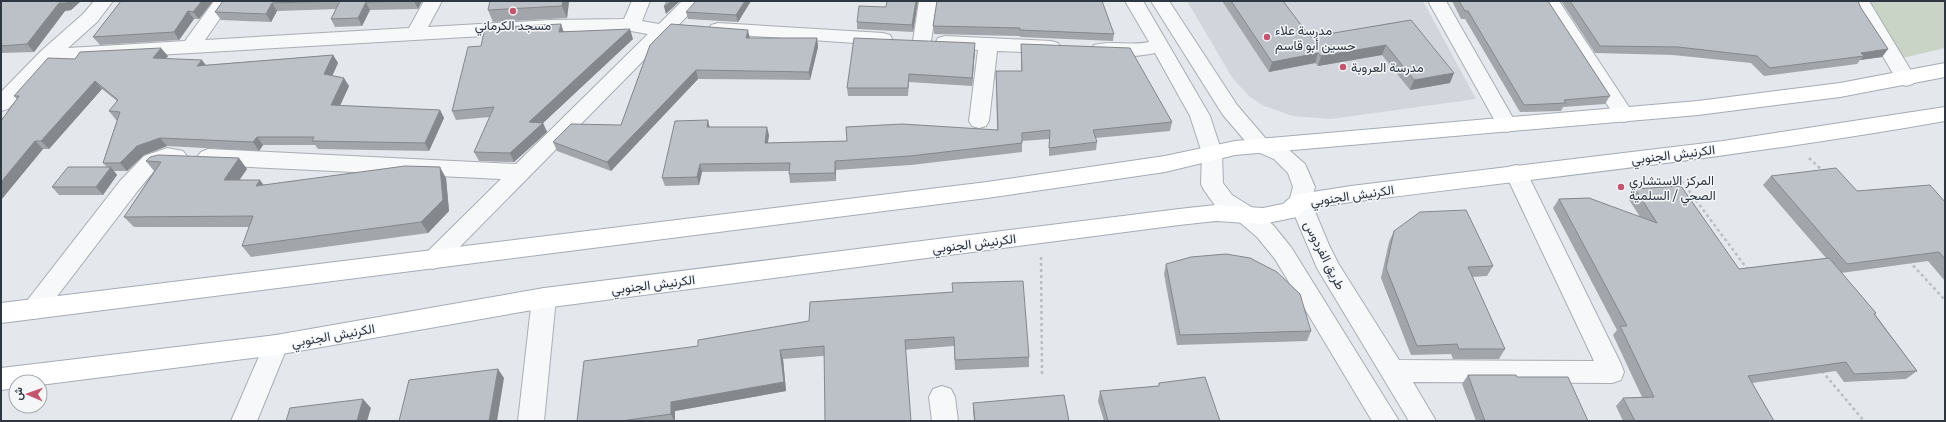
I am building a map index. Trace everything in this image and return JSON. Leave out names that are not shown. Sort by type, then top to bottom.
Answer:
[{"type":"main road","points":[[1,313],[987,190],[1165,164],[1212,153],[1260,145],[1624,115],[1771,100],[1906,78],[1945,70]]},
{"type":"main road","name":"الكرنيش الجنوبي","points":[[1,380],[276,345],[544,298],[1180,217],[1216,214],[1245,214],[1263,216],[1289,212],[1300,202],[1351,194],[1790,139],[1945,114]]},
{"type":"street","points":[[1,104],[48,55],[90,18],[104,1]]},
{"type":"street","points":[[190,47],[223,1]]},
{"type":"street","points":[[415,34],[433,1]]},
{"type":"street","points":[[631,25],[641,1]]},
{"type":"street","points":[[433,260],[693,1]]},
{"type":"street","points":[[909,41],[928,1]]},
{"type":"street","points":[[1134,1],[1191,98],[1207,134],[1212,153],[1212,184],[1224,201],[1245,214],[1265,231],[1299,277],[1386,421]]},
{"type":"street","name":"طريق الفردوس","points":[[1160,1],[1217,92],[1260,145],[1281,154],[1298,169],[1304,187],[1300,202],[1318,246],[1329,268],[1423,421]]},
{"type":"street","points":[[1437,1],[1507,125]]},
{"type":"street","points":[[1550,1],[1624,115]]},
{"type":"street","points":[[1860,1],[1906,78]]},
{"type":"street","points":[[48,55],[551,26],[631,25],[665,28],[696,27],[909,41],[1078,48],[1141,50],[1160,46]]},
{"type":"street","points":[[979,121],[988,44]]},
{"type":"street","points":[[34,309],[128,187],[151,161],[167,156],[520,172]]},
{"type":"street","points":[[1393,371],[1612,372],[1516,173]]},
{"type":"street","points":[[531,421],[544,298]]},
{"type":"street","points":[[244,421],[276,345]]},
{"type":"path","points":[[1790,139],[1828,176]]},
{"type":"path","points":[[1662,155],[1751,275]]},
{"type":"path","points":[[1041,234],[1042,374]]},
{"type":"path","points":[[1908,259],[1945,300]]},
{"type":"path","points":[[1821,369],[1834,387],[1864,421]]},
{"type":"shaded area","name":"مدرسة العروبة","points":[[1187,1],[1423,1],[1476,99],[1331,119],[1293,116],[1264,106],[1250,97],[1233,79]]},
{"type":"green space","points":[[1863,1],[1945,1],[1945,48],[1898,59]]},
{"type":"building","points":[[1,1],[67,1],[66,3],[59,3],[27,44],[1,46]]},
{"type":"building","points":[[121,1],[202,1],[193,12],[188,11],[174,32],[93,37]]},
{"type":"building","points":[[223,1],[340,1],[272,3],[266,14],[215,12]]},
{"type":"building","points":[[340,1],[414,1],[366,2],[358,18],[331,19]]},
{"type":"building","name":"مسجد الكرماني","points":[[490,1],[563,1],[562,6],[488,10]]},
{"type":"building","points":[[667,1],[671,1],[664,7]]},
{"type":"building","points":[[696,1],[745,1],[736,15],[686,12]]},
{"type":"building","points":[[887,1],[916,1],[912,25],[857,22],[859,6],[886,7]]},
{"type":"building","points":[[937,1],[1102,1],[1114,34],[1020,30],[1020,28],[933,26]]},
{"type":"building","points":[[1231,1],[1283,1],[1310,37],[1411,20],[1454,73],[1414,80],[1386,45],[1321,56],[1318,53],[1272,62]]},
{"type":"building","points":[[1459,1],[1548,1],[1610,96],[1564,100],[1566,103],[1524,105],[1468,11],[1465,11]]},
{"type":"building","points":[[1570,1],[1858,1],[1888,49],[1861,53],[1864,56],[1770,68],[1757,56],[1678,47],[1600,46]]},
{"type":"building","points":[[561,24],[559,32],[630,29],[529,122],[543,123],[510,153],[474,152],[494,107],[452,111],[468,47],[481,46],[485,28]]},
{"type":"building","points":[[671,24],[748,30],[746,38],[817,38],[809,72],[696,70],[607,162],[553,142],[571,124],[621,125],[650,45]]},
{"type":"building","points":[[854,38],[975,43],[972,78],[909,74],[908,88],[847,88]]},
{"type":"building","points":[[1021,44],[1130,48],[1172,122],[1093,130],[1097,142],[1049,148],[1050,130],[1022,133],[1022,143],[910,156],[835,161],[835,173],[789,174],[790,163],[700,164],[697,177],[662,178],[675,121],[708,120],[707,127],[767,127],[765,143],[847,141],[846,127],[902,124],[998,130],[996,71],[1022,71]]},
{"type":"building","points":[[161,48],[153,58],[202,60],[197,66],[333,55],[324,74],[344,78],[331,105],[440,110],[425,143],[312,141],[314,137],[257,137],[253,142],[160,138],[137,146],[120,163],[103,163],[120,112],[109,111],[118,100],[95,81],[41,141],[35,141],[1,182],[1,121],[19,96],[14,96],[48,58],[75,59],[80,52]]},
{"type":"building","points":[[158,155],[239,158],[224,180],[260,180],[256,186],[405,166],[440,167],[443,200],[421,222],[242,246],[253,216],[124,217],[161,162],[146,161],[150,157]]},
{"type":"building","points":[[68,167],[111,167],[96,187],[52,187]]},
{"type":"building","points":[[1836,168],[1857,191],[1930,185],[1945,202],[1945,259],[1939,252],[1847,264],[1771,176]]},
{"type":"building","points":[[1681,186],[1739,269],[1829,258],[1876,313],[1874,314],[1917,371],[1854,374],[1846,362],[1748,376],[1774,421],[1635,421],[1623,398],[1654,397],[1620,326],[1627,326],[1559,199],[1589,198],[1657,223],[1635,189]]},
{"type":"building","points":[[1466,210],[1493,266],[1468,267],[1505,349],[1459,349],[1457,344],[1417,346],[1386,268],[1394,231],[1420,212]]},
{"type":"building","points":[[1226,254],[1250,258],[1277,272],[1300,294],[1311,331],[1180,335],[1166,264],[1191,257]]},
{"type":"building","points":[[1023,281],[1029,357],[955,360],[954,337],[905,340],[911,421],[825,421],[824,346],[780,350],[784,382],[671,402],[671,414],[621,421],[577,421],[584,361],[698,346],[698,340],[809,321],[810,302],[953,292],[952,283]]},
{"type":"building","points":[[498,369],[489,421],[399,421],[409,380]]},
{"type":"building","points":[[1468,375],[1568,377],[1588,421],[1485,421]]},
{"type":"building","points":[[1205,377],[1220,421],[1108,421],[1100,391],[1159,386],[1159,383]]},
{"type":"building","points":[[1064,395],[1069,421],[975,421],[973,403]]},
{"type":"building","points":[[363,399],[357,421],[286,421],[290,408]]},
{"type":"place","name":"مسجد الكرماني","points":[[513,11]]},
{"type":"place","name":"مدرسة علاء حسين أبو قاسم","points":[[1267,37]]},
{"type":"place","name":"مدرسة العروبة","points":[[1343,67]]},
{"type":"place","name":"المركز الاستشاري الصحي / السلمية","points":[[1621,187]]}]
